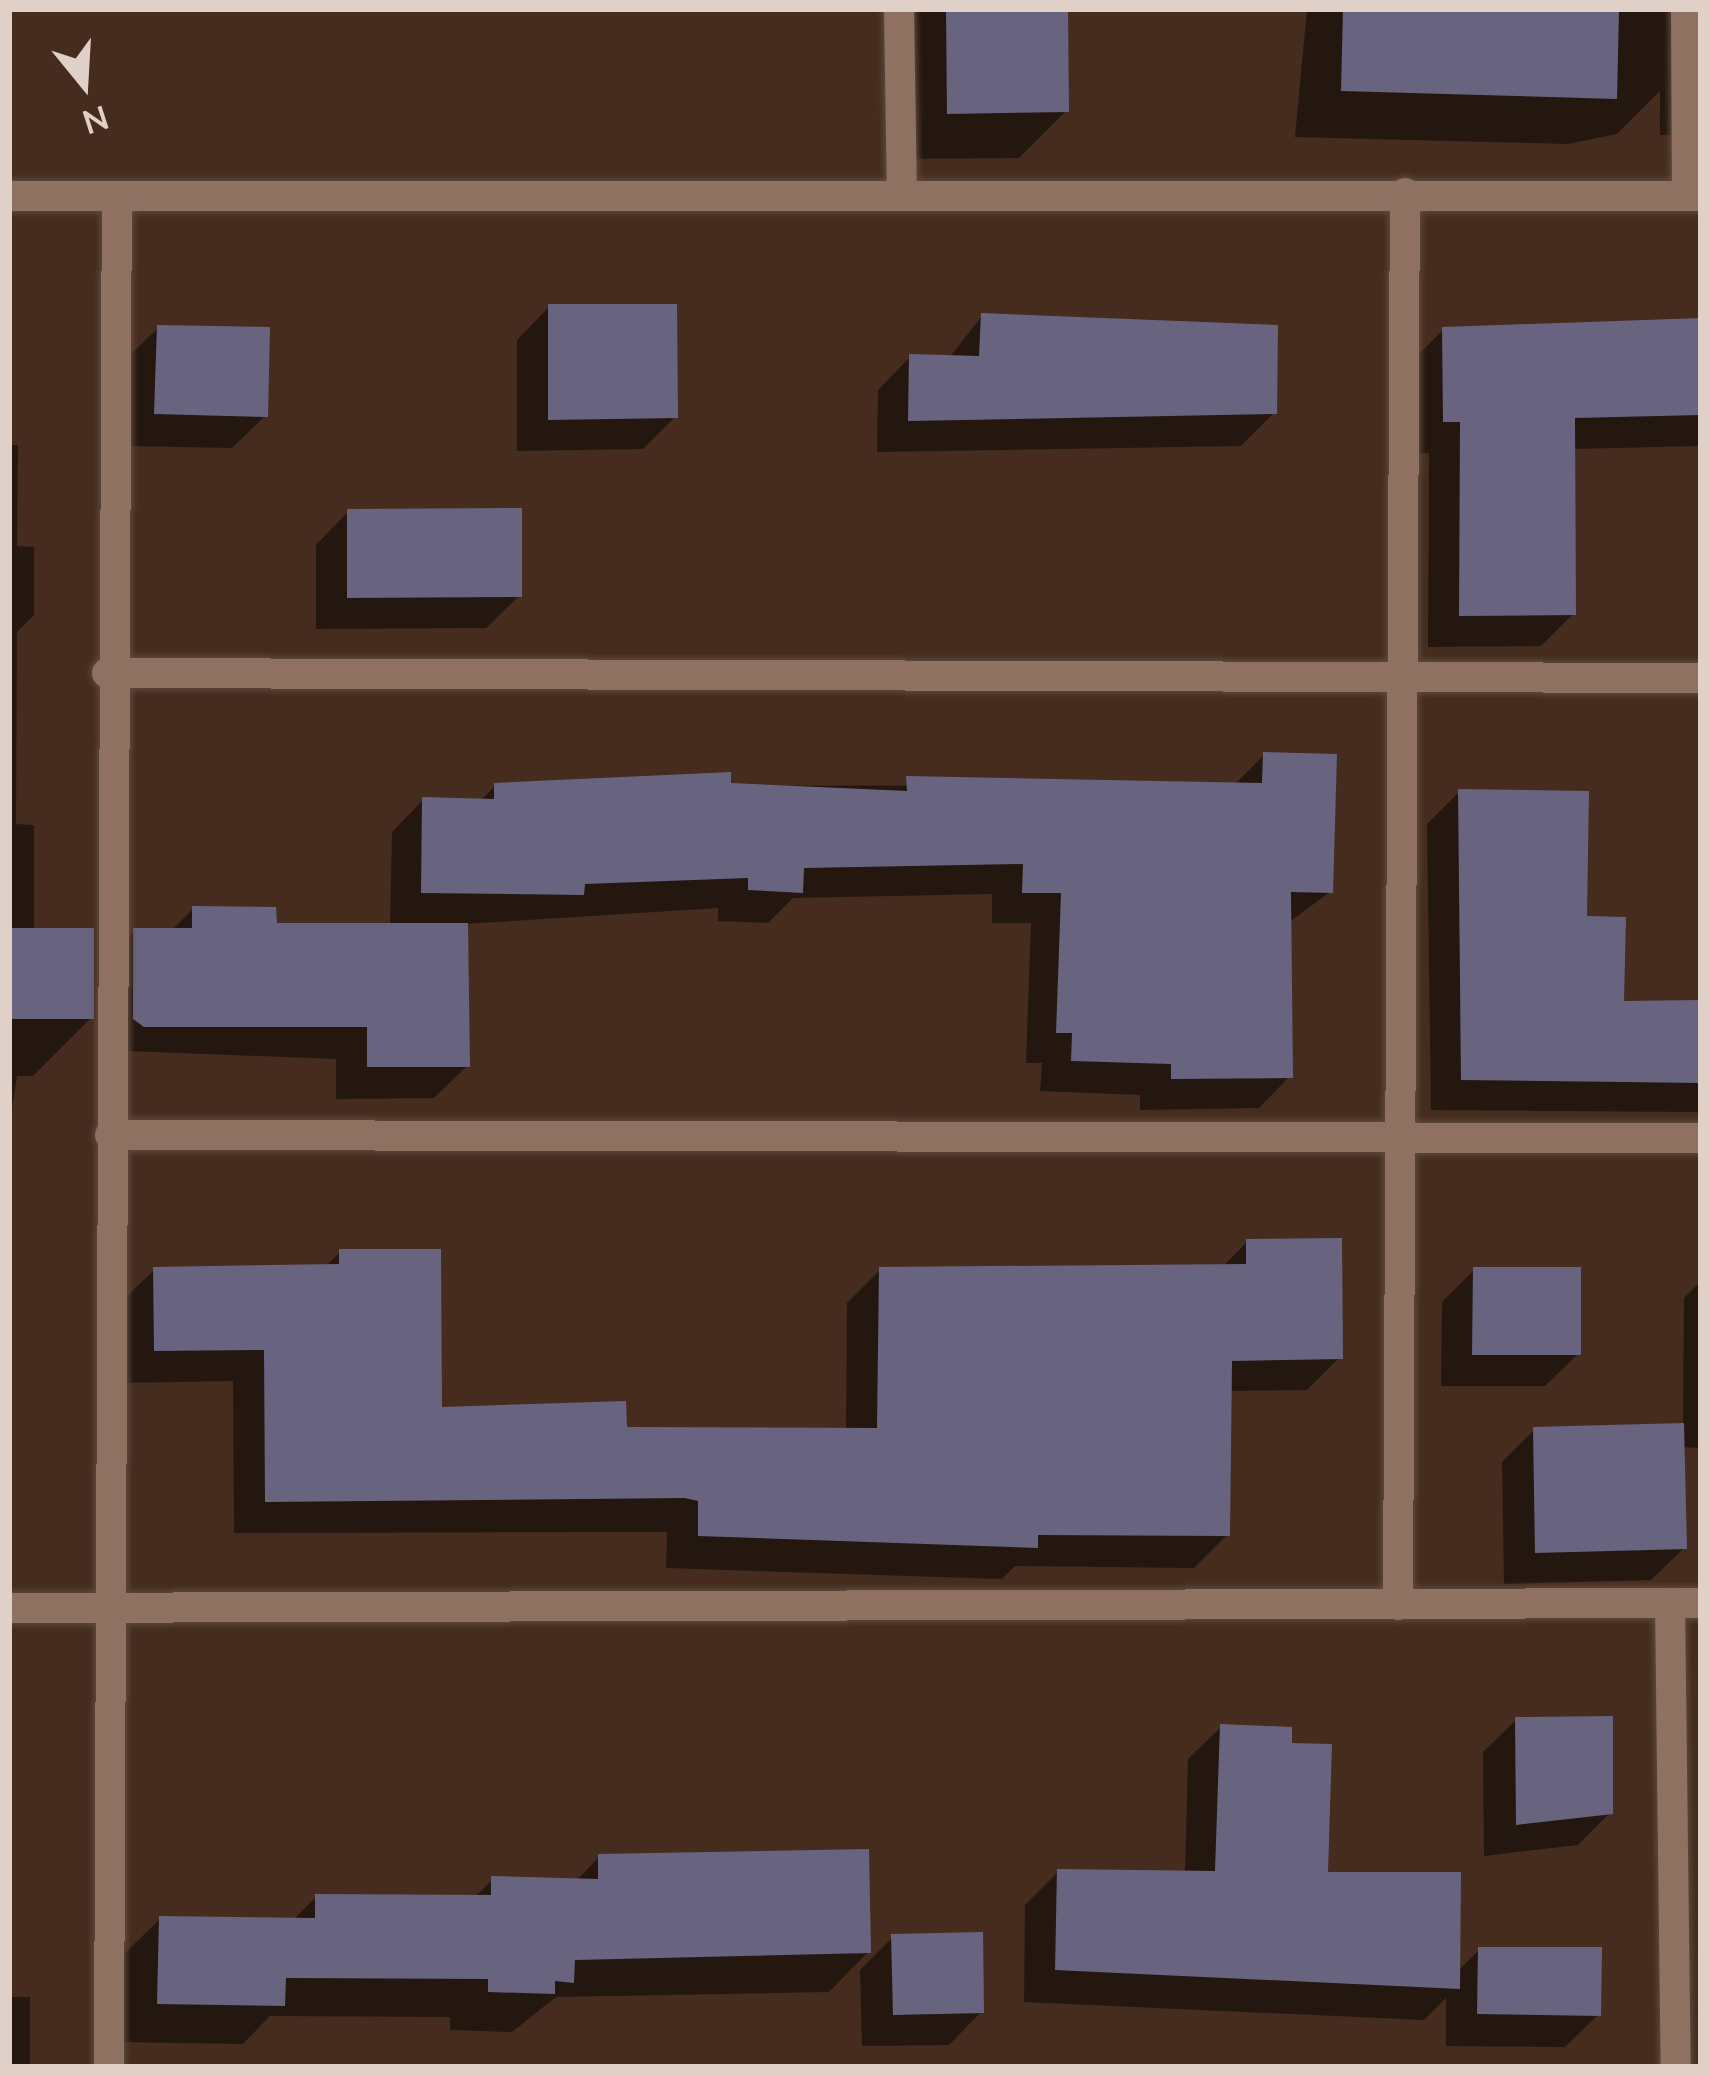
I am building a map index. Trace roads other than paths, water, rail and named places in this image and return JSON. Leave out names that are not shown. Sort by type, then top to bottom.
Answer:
[{"type":"street","points":[[899,9],[902,194]]},
{"type":"street","points":[[9,196],[1694,196],[1686,9]]},
{"type":"street","points":[[1398,1605],[1407,1139],[1402,679],[1406,193]]},
{"type":"street","points":[[109,2067],[107,674],[117,196]]},
{"type":"street","points":[[107,674],[1701,678]]},
{"type":"street","points":[[110,1135],[1701,1138]]},
{"type":"street","points":[[9,1607],[1685,1603],[1676,2067]]}]
